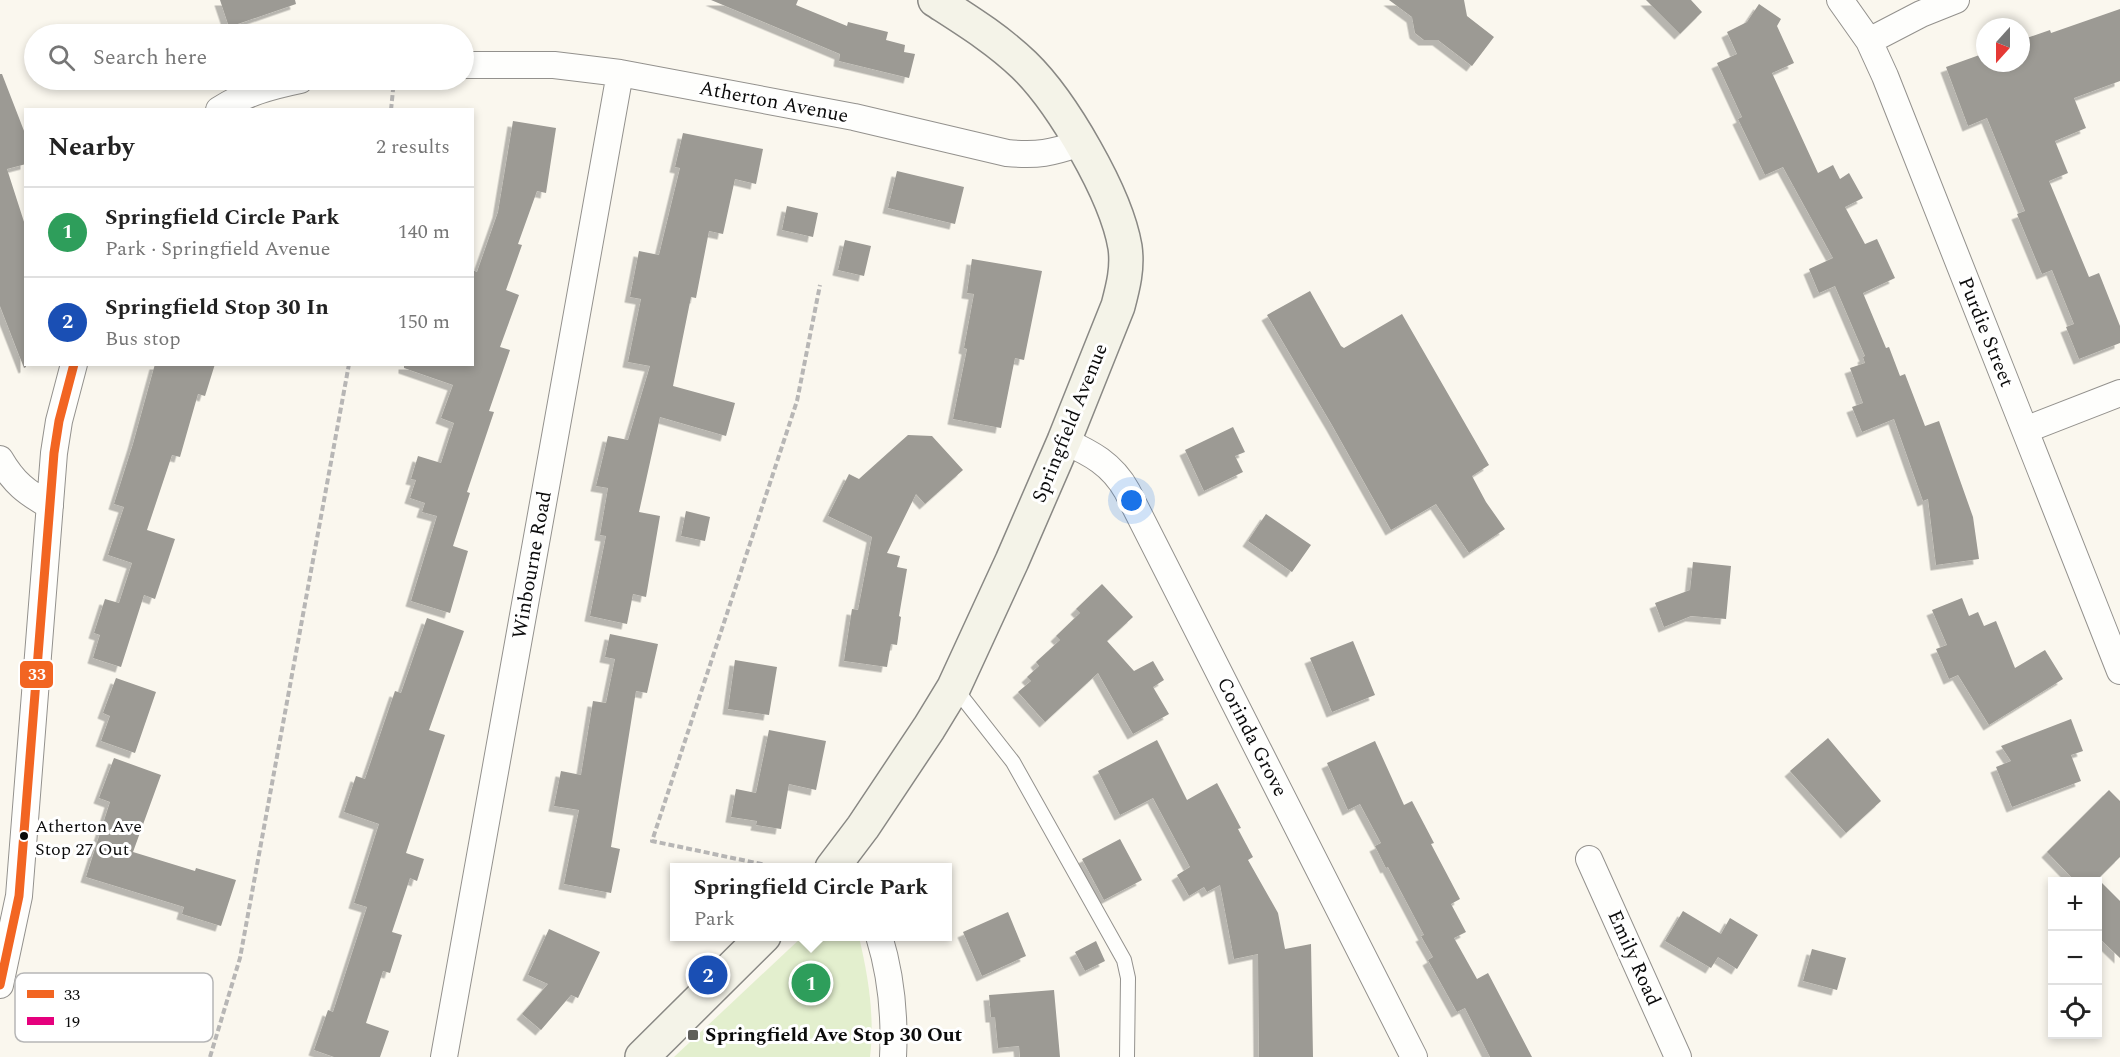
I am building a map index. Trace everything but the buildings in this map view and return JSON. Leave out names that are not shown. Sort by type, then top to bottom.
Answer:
[{"type":"street","name":"Springfield Avenue","points":[[835,863],[870,817],[954,687],[1064,441],[1118,306],[1124,285],[1126,265],[1121,231],[1110,198],[1081,143],[1050,94],[996,39],[935,0]]},
{"type":"street","name":"Purdie Street","points":[[1840,0],[1869,40],[2120,671]]},
{"type":"street","points":[[1869,40],[1921,14],[1956,0]]},
{"type":"street","name":"Atherton Avenue","points":[[474,65],[554,65],[620,73],[854,117],[1007,153],[1032,155],[1051,153],[1081,143]]},
{"type":"street","name":"Winbourne Road","points":[[444,1057],[620,73]]},
{"type":"street","points":[[222,108],[258,90]]},
{"type":"street","points":[[0,985],[19,896],[58,421],[73,366]]},
{"type":"street","points":[[2025,430],[2120,393]]},
{"type":"street","name":"Corinda Grove","points":[[1064,441],[1101,459],[1119,477],[1127,491],[1414,1057]]},
{"type":"street","points":[[0,459],[11,478],[27,493],[50,506]]},
{"type":"street","name":"Emily Road","points":[[1589,859],[1678,1057]]},
{"type":"street","points":[[642,1057],[759,941]]},
{"type":"street","points":[[880,941],[890,992],[893,1057]]},
{"type":"lane","points":[[954,687],[1013,762],[1124,960],[1128,978],[1127,1057]]},
{"type":"path","points":[[391,108],[393,90]]},
{"type":"path","points":[[760,863],[652,841],[797,401],[820,285]]},
{"type":"path","points":[[210,1057],[240,958],[349,366]]},
{"type":"green space","points":[[798,941],[860,941],[870,996],[872,1027],[870,1057],[674,1057]]},
{"type":"transit line","name":"33","points":[[0,985],[19,896],[54,453],[59,421],[73,366]]},
{"type":"place","name":"Atherton Ave Stop 27 Out","points":[[24,836]]},
{"type":"place","name":"Springfield Stop 30 In","points":[[708,975]]},
{"type":"place","name":"Springfield Circle Park","points":[[811,983]]},
{"type":"place","name":"Springfield Ave Stop 30 Out","points":[[693,1035]]}]
